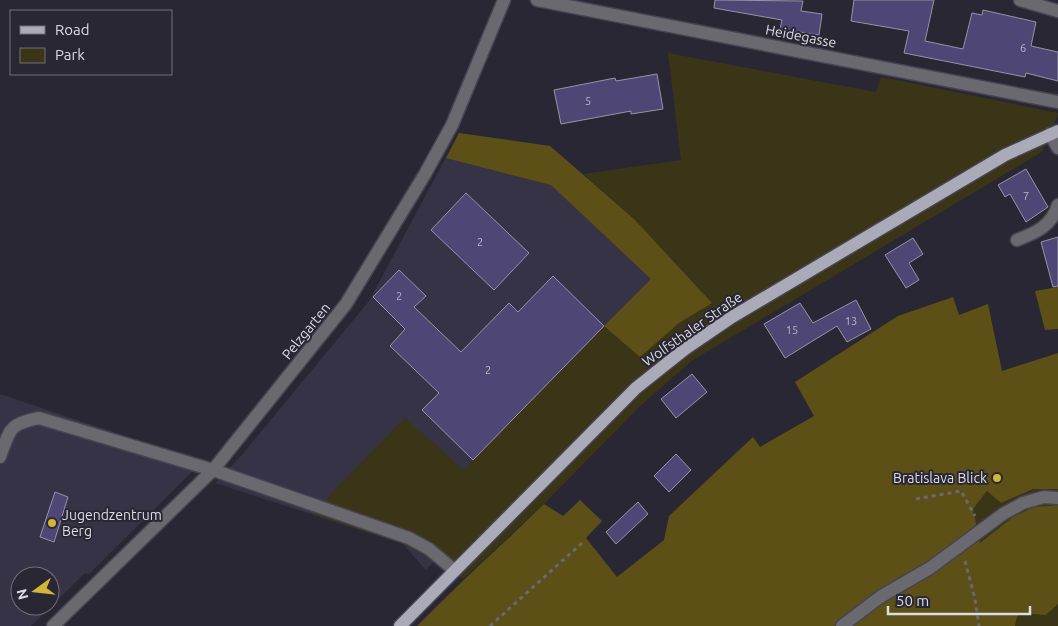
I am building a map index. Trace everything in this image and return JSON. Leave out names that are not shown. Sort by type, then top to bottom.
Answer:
[{"type":"main road","name":"Wolfsthaler Straße","points":[[400,626],[636,388],[685,350],[732,317],[996,160],[1054,133]]},
{"type":"street","name":"Pelzgarten","points":[[53,626],[213,470],[346,304],[420,182],[452,125],[504,0]]},
{"type":"street","name":"Heidegasse","points":[[537,0],[1058,102]]},
{"type":"street","points":[[1020,0],[1058,11]]},
{"type":"street","points":[[1054,133],[1058,148]]},
{"type":"street","points":[[1017,240],[1047,225],[1056,213],[1058,205]]},
{"type":"street","points":[[0,457],[10,430],[22,421],[39,418],[213,470],[409,538],[430,549],[454,570]]},
{"type":"street","points":[[842,626],[880,597],[930,568],[1003,514],[1023,503],[1044,498],[1058,498]]},
{"type":"path","points":[[916,499],[961,490],[970,508],[984,528]]},
{"type":"path","points":[[490,626],[582,543]]},
{"type":"path","points":[[960,546],[975,599],[979,626]]},
{"type":"shaded area","points":[[459,133],[550,146],[634,219],[712,303],[485,510],[426,570],[403,544],[215,483],[241,456],[369,301]]},
{"type":"shaded area","points":[[459,133],[550,146],[634,219],[712,303],[679,323],[640,357],[604,326],[651,279],[551,185],[446,158]]},
{"type":"shaded area","points":[[1058,287],[1058,329],[1045,330],[1035,291]]},
{"type":"shaded area","points":[[953,297],[959,315],[988,304],[1002,371],[1058,353],[1058,489],[1033,489],[1001,503],[987,491],[973,509],[980,543],[1013,517],[1034,507],[1058,505],[1058,604],[1046,615],[1018,613],[1015,626],[417,626],[544,504],[563,516],[580,500],[602,521],[586,538],[617,577],[664,540],[669,516],[753,437],[760,447],[814,416],[795,382],[898,316]]},
{"type":"shaded area","points":[[0,394],[202,462],[89,574],[85,573],[60,598],[60,566],[10,566],[10,616],[41,616],[31,626],[0,626]]},
{"type":"green space","points":[[668,53],[876,92],[881,77],[1058,113],[1058,115],[1042,152],[693,360],[640,406],[544,504],[463,579],[403,544],[314,515],[339,485],[405,418],[464,470],[604,326],[640,356],[679,323],[712,303],[634,219],[583,174],[681,160]]},
{"type":"green space","points":[[1033,489],[1058,489],[1058,505],[1034,507],[1013,517],[979,544],[973,509],[987,491],[1001,503]]},
{"type":"green space","points":[[1058,604],[1058,626],[1015,626],[1018,612],[1046,615]]},
{"type":"building","points":[[715,0],[803,1],[801,11],[822,14],[819,35],[780,29],[782,20],[714,8]]},
{"type":"building","points":[[854,0],[934,0],[925,41],[963,49],[972,13],[982,15],[983,10],[1036,22],[1031,46],[1058,52],[1058,81],[1026,73],[1025,77],[904,53],[909,31],[851,21]]},
{"type":"building","points":[[657,74],[663,109],[631,114],[631,111],[561,124],[554,90],[615,78],[616,81]]},
{"type":"building","points":[[1026,169],[1048,207],[1026,222],[1010,194],[1005,197],[998,185]]},
{"type":"building","points":[[466,193],[529,253],[494,290],[431,230]]},
{"type":"building","points":[[1058,237],[1058,286],[1053,287],[1041,242]]},
{"type":"building","points":[[913,238],[923,254],[909,263],[919,280],[906,288],[885,255]]},
{"type":"building","points":[[399,270],[426,296],[414,307],[461,352],[509,303],[518,312],[553,276],[604,326],[473,460],[422,410],[439,393],[390,346],[405,329],[373,297]]},
{"type":"building","points":[[856,300],[871,329],[847,342],[837,326],[785,358],[764,324],[800,303],[813,323]]},
{"type":"building","points":[[692,374],[707,392],[676,418],[661,399]]},
{"type":"building","points":[[676,454],[691,470],[669,492],[654,476]]},
{"type":"building","points":[[55,492],[68,497],[54,542],[40,537]]},
{"type":"building","points":[[638,502],[648,514],[616,544],[606,532]]},
{"type":"place","name":"Bratislava Blick","points":[[997,478]]},
{"type":"place","name":"Jugendzentrum Berg","points":[[52,523]]}]
